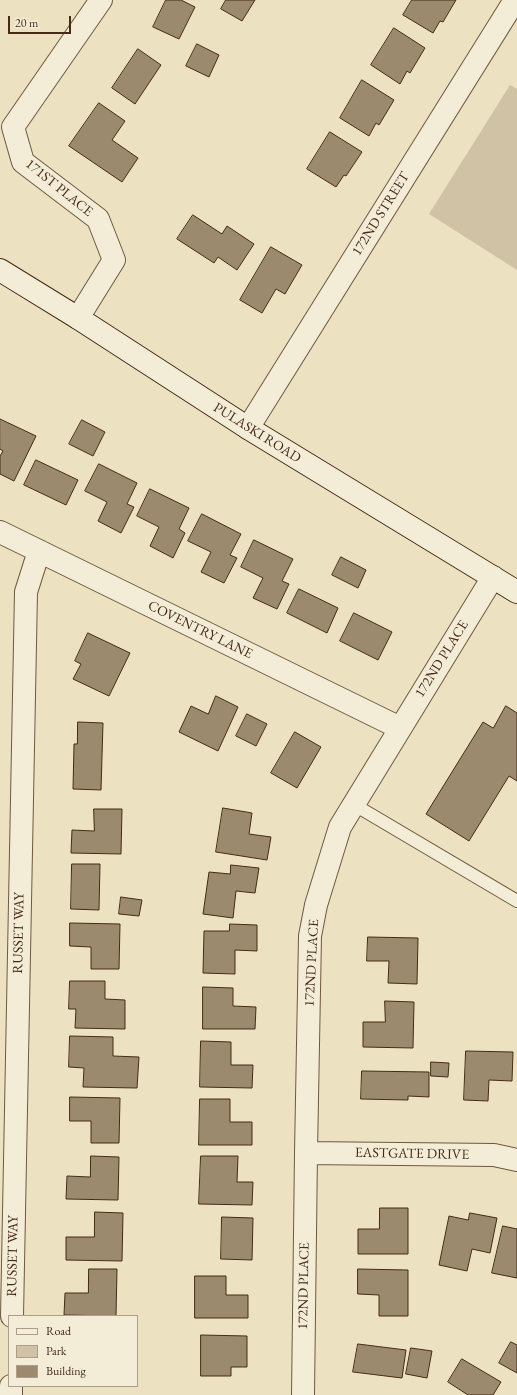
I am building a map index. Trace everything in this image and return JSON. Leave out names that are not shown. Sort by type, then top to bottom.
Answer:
[{"type":"street","name":"171ST PLACE","points":[[78,318],[114,260],[98,219],[23,162],[7,126],[101,0]]},
{"type":"street","name":"172ND STREET","points":[[248,428],[515,0]]},
{"type":"street","name":"PULASKI ROAD","points":[[0,270],[78,318],[248,428],[517,592]]},
{"type":"street","name":"COVENTRY LANE","points":[[0,532],[400,728]]},
{"type":"street","name":"RUSSET WAY","points":[[12,1315],[26,592],[40,551]]},
{"type":"street","name":"172ND PLACE","points":[[303,1395],[310,936],[316,905],[340,827],[493,577]]},
{"type":"street","name":"EASTGATE DRIVE","points":[[306,1153],[494,1156],[517,1160]]},
{"type":"lane","points":[[353,804],[517,901]]},
{"type":"green space","points":[[510,85],[517,89],[517,270],[429,214]]},
{"type":"building","points":[[166,0],[181,0],[195,7],[179,39],[153,27]]},
{"type":"building","points":[[226,0],[255,0],[242,21],[221,9]]},
{"type":"building","points":[[412,0],[456,0],[443,22],[440,21],[433,33],[403,15]]},
{"type":"building","points":[[394,28],[425,48],[410,73],[407,71],[400,84],[371,65]]},
{"type":"building","points":[[197,44],[219,55],[209,77],[186,66]]},
{"type":"building","points":[[138,49],[161,65],[135,104],[112,88]]},
{"type":"building","points":[[362,80],[394,100],[379,125],[376,123],[369,136],[340,118]]},
{"type":"building","points":[[99,103],[125,121],[112,140],[138,158],[122,182],[69,146]]},
{"type":"building","points":[[330,132],[362,152],[346,176],[344,175],[336,187],[307,169]]},
{"type":"building","points":[[193,215],[222,234],[227,226],[254,244],[237,270],[218,257],[214,263],[177,239]]},
{"type":"building","points":[[271,247],[302,265],[285,294],[276,289],[262,313],[240,300]]},
{"type":"building","points":[[0,419],[36,436],[14,481],[0,474],[0,456],[3,451],[0,449]]},
{"type":"building","points":[[82,420],[105,432],[93,456],[69,444]]},
{"type":"building","points":[[36,460],[78,480],[66,505],[24,485]]},
{"type":"building","points":[[99,464],[137,483],[127,504],[134,507],[121,533],[98,521],[107,502],[85,491]]},
{"type":"building","points":[[150,489],[189,508],[179,529],[185,533],[173,558],[150,546],[159,527],[137,516]]},
{"type":"building","points":[[202,514],[241,534],[230,555],[237,558],[224,583],[201,572],[211,552],[188,541]]},
{"type":"building","points":[[254,540],[293,559],[282,581],[289,584],[277,609],[253,598],[263,578],[241,567]]},
{"type":"building","points":[[341,557],[366,570],[358,588],[332,575]]},
{"type":"building","points":[[299,589],[338,608],[327,633],[287,613]]},
{"type":"building","points":[[354,613],[392,632],[378,660],[340,641]]},
{"type":"building","points":[[88,633],[130,653],[109,696],[73,679],[81,664],[75,661]]},
{"type":"building","points":[[216,696],[238,707],[218,751],[179,732],[191,706],[208,714]]},
{"type":"building","points":[[506,706],[517,713],[517,781],[509,776],[469,841],[426,814],[483,722],[493,728]]},
{"type":"building","points":[[247,714],[267,724],[256,746],[236,736]]},
{"type":"building","points":[[78,722],[103,723],[101,790],[73,789],[74,744],[77,744]]},
{"type":"building","points":[[295,732],[321,747],[297,788],[271,773]]},
{"type":"building","points":[[223,808],[252,813],[249,834],[271,837],[267,860],[216,852]]},
{"type":"building","points":[[94,809],[122,809],[121,854],[71,853],[72,830],[94,831]]},
{"type":"building","points":[[72,864],[100,864],[99,910],[71,909]]},
{"type":"building","points":[[231,865],[259,868],[255,893],[236,891],[233,918],[203,914],[209,872],[230,874]]},
{"type":"building","points":[[121,897],[142,900],[139,916],[119,914]]},
{"type":"building","points":[[70,923],[120,924],[119,969],[91,969],[91,947],[70,946]]},
{"type":"building","points":[[230,924],[257,925],[257,951],[235,950],[235,974],[203,973],[204,931],[229,931]]},
{"type":"building","points":[[368,937],[418,938],[417,984],[388,983],[389,961],[367,961]]},
{"type":"building","points":[[70,981],[105,981],[105,999],[125,1000],[125,1029],[75,1028],[76,1009],[69,1009]]},
{"type":"building","points":[[203,987],[233,988],[233,1006],[256,1007],[255,1029],[203,1029]]},
{"type":"building","points":[[385,1001],[414,1002],[413,1048],[363,1047],[363,1022],[385,1022]]},
{"type":"building","points":[[70,1036],[113,1037],[113,1056],[139,1057],[137,1088],[83,1087],[84,1068],[69,1067]]},
{"type":"building","points":[[201,1041],[231,1042],[231,1065],[253,1065],[252,1088],[200,1087]]},
{"type":"building","points":[[466,1051],[513,1052],[512,1081],[489,1080],[488,1101],[464,1100]]},
{"type":"building","points":[[431,1062],[449,1063],[448,1077],[431,1076]]},
{"type":"building","points":[[362,1071],[429,1072],[429,1097],[408,1096],[408,1100],[361,1099]]},
{"type":"building","points":[[70,1097],[120,1098],[119,1143],[91,1143],[91,1121],[70,1121]]},
{"type":"building","points":[[200,1099],[230,1099],[230,1122],[252,1122],[252,1145],[199,1145]]},
{"type":"building","points":[[91,1156],[119,1157],[118,1200],[66,1199],[67,1176],[90,1177]]},
{"type":"building","points":[[201,1156],[238,1156],[237,1182],[253,1182],[252,1205],[199,1204]]},
{"type":"building","points":[[380,1208],[408,1208],[408,1254],[358,1254],[358,1229],[379,1229]]},
{"type":"building","points":[[95,1212],[123,1213],[122,1261],[66,1260],[66,1237],[94,1237]]},
{"type":"building","points":[[470,1213],[497,1218],[490,1253],[472,1249],[467,1271],[439,1265],[449,1216],[468,1220]]},
{"type":"building","points":[[222,1217],[253,1218],[252,1260],[221,1259]]},
{"type":"building","points":[[503,1226],[517,1229],[517,1278],[492,1273]]},
{"type":"building","points":[[89,1269],[117,1269],[116,1315],[64,1315],[65,1293],[88,1293]]},
{"type":"building","points":[[358,1269],[408,1270],[408,1316],[379,1316],[379,1295],[358,1294]]},
{"type":"building","points":[[195,1276],[226,1276],[226,1295],[248,1295],[248,1318],[195,1318]]},
{"type":"building","points":[[201,1335],[247,1336],[247,1367],[231,1367],[231,1376],[201,1376]]},
{"type":"building","points":[[511,1342],[517,1345],[517,1373],[499,1363]]},
{"type":"building","points":[[358,1344],[406,1350],[402,1378],[353,1372]]},
{"type":"building","points":[[411,1348],[432,1351],[427,1378],[406,1374]]},
{"type":"building","points":[[462,1359],[501,1382],[493,1395],[468,1395],[448,1382]]}]
